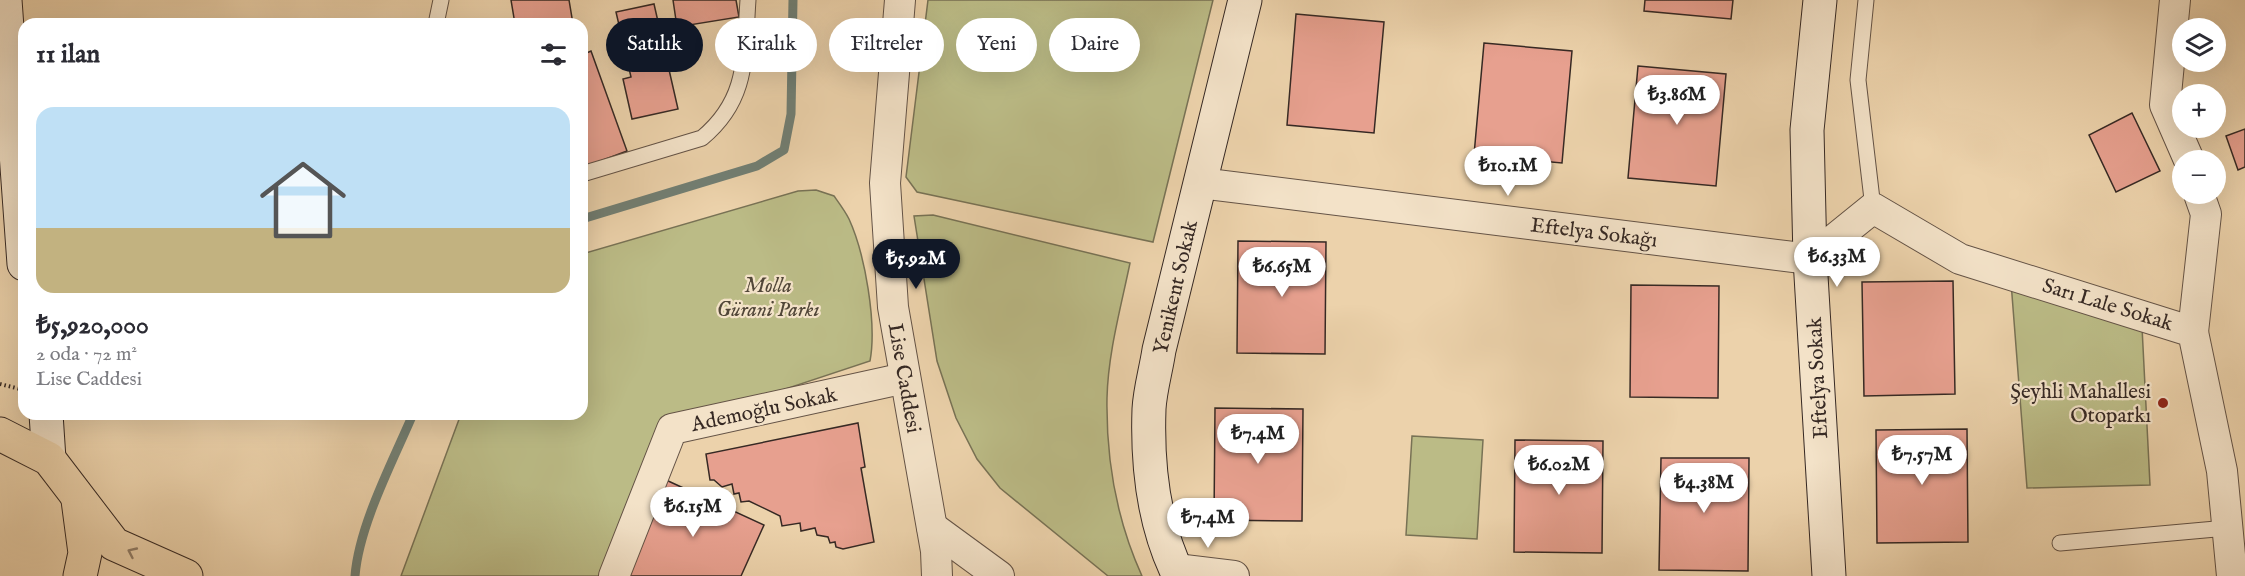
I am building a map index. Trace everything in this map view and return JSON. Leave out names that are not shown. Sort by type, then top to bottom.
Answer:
[{"type":"main road","points":[[0,434],[49,459],[114,544],[186,576]]},
{"type":"main road","points":[[77,495],[83,524],[85,553],[80,576]]},
{"type":"street","points":[[4,0],[18,185]]},
{"type":"street","name":"Lise Caddesi","points":[[900,0],[885,183],[892,307],[932,527],[937,576]]},
{"type":"street","name":"Yenikent Sokak","points":[[1177,573],[1159,522],[1152,472],[1149,408],[1159,350],[1245,0]]},
{"type":"street","name":"Eftelya Sokak","points":[[1820,0],[1807,130],[1810,259],[1829,576]]},
{"type":"street","points":[[2175,0],[2165,105],[2185,150]]},
{"type":"street","name":"Eftelya Sokağı","points":[[1200,183],[1810,259]]},
{"type":"street","points":[[2193,332],[2206,213],[2203,204]]},
{"type":"street","points":[[1810,259],[1873,208]]},
{"type":"street","name":"Sarı Lale Sokak","points":[[1873,208],[1960,259],[2193,332],[2222,471],[2232,576]]},
{"type":"street","name":"Ademoğlu Sokak","points":[[615,576],[672,429],[905,378]]},
{"type":"street","points":[[46,420],[49,459]]},
{"type":"street","points":[[932,527],[999,576]]},
{"type":"street","points":[[1177,573],[1234,576]]},
{"type":"lane","points":[[437,18],[441,0]]},
{"type":"lane","points":[[588,172],[702,138],[717,124],[731,105],[743,72],[747,0]]},
{"type":"lane","points":[[1866,0],[1858,80],[1873,208]]},
{"type":"lane","points":[[2060,543],[2227,528]]},
{"type":"path","points":[[0,384],[18,388]]},
{"type":"green space","points":[[928,0],[1213,0],[1153,242],[917,192],[906,177],[919,72],[944,72],[944,18],[926,18]]},
{"type":"green space","name":"Molla Gürani Parkı","points":[[816,190],[834,196],[855,234],[865,269],[871,309],[870,361],[668,428],[600,576],[401,576],[459,420],[588,420],[588,252],[798,191]]},
{"type":"green space","points":[[933,215],[1130,263],[1110,364],[1107,421],[1111,467],[1120,512],[1142,576],[1108,576],[1000,488],[977,459],[956,418],[937,361],[914,216]]},
{"type":"green space","points":[[2011,282],[2142,327],[2150,485],[2027,488]]},
{"type":"green space","points":[[1412,436],[1483,440],[1477,539],[1406,535]]},
{"type":"building","points":[[511,0],[569,0],[572,18],[514,18]]},
{"type":"building","points":[[673,0],[736,0],[739,17],[715,18],[715,21],[703,23],[703,18],[676,18]]},
{"type":"building","points":[[1645,0],[1733,0],[1731,19],[1644,11]]},
{"type":"building","points":[[654,4],[657,18],[617,18],[616,12]]},
{"type":"building","points":[[1296,14],[1384,22],[1374,133],[1287,125]]},
{"type":"building","points":[[1484,43],[1572,51],[1562,163],[1474,155]]},
{"type":"building","points":[[591,51],[627,151],[588,166],[588,52]]},
{"type":"building","points":[[1638,66],[1726,74],[1716,186],[1628,178]]},
{"type":"building","points":[[630,72],[670,72],[678,109],[632,119],[623,79],[631,77]]},
{"type":"building","points":[[2132,113],[2160,171],[2116,192],[2089,135]]},
{"type":"building","points":[[2245,129],[2245,167],[2238,170],[2226,136]]},
{"type":"building","points":[[1238,241],[1326,242],[1325,354],[1237,353]]},
{"type":"building","points":[[1953,281],[1955,394],[1864,396],[1862,282]]},
{"type":"building","points":[[1631,285],[1719,286],[1718,398],[1630,397]]},
{"type":"building","points":[[1215,408],[1303,409],[1302,521],[1214,520]]},
{"type":"building","points":[[858,423],[865,467],[861,468],[874,542],[843,549],[836,547],[835,542],[830,543],[828,537],[817,535],[815,528],[801,531],[800,523],[782,526],[780,516],[749,501],[741,502],[739,493],[734,494],[732,484],[722,487],[714,480],[710,480],[706,454]]},
{"type":"building","points":[[1967,429],[1968,542],[1877,543],[1876,430]]},
{"type":"building","points":[[1515,440],[1603,441],[1602,553],[1514,552]]},
{"type":"building","points":[[1661,458],[1749,458],[1748,571],[1659,570]]},
{"type":"building","points":[[666,480],[764,525],[741,576],[622,576]]},
{"type":"waterway","points":[[588,217],[757,166],[784,150],[791,114],[793,0]]},
{"type":"waterway","points":[[355,576],[358,556],[370,515],[410,420]]},
{"type":"place","name":"Şeyhli Mahallesi Otoparkı","points":[[2163,403]]}]
